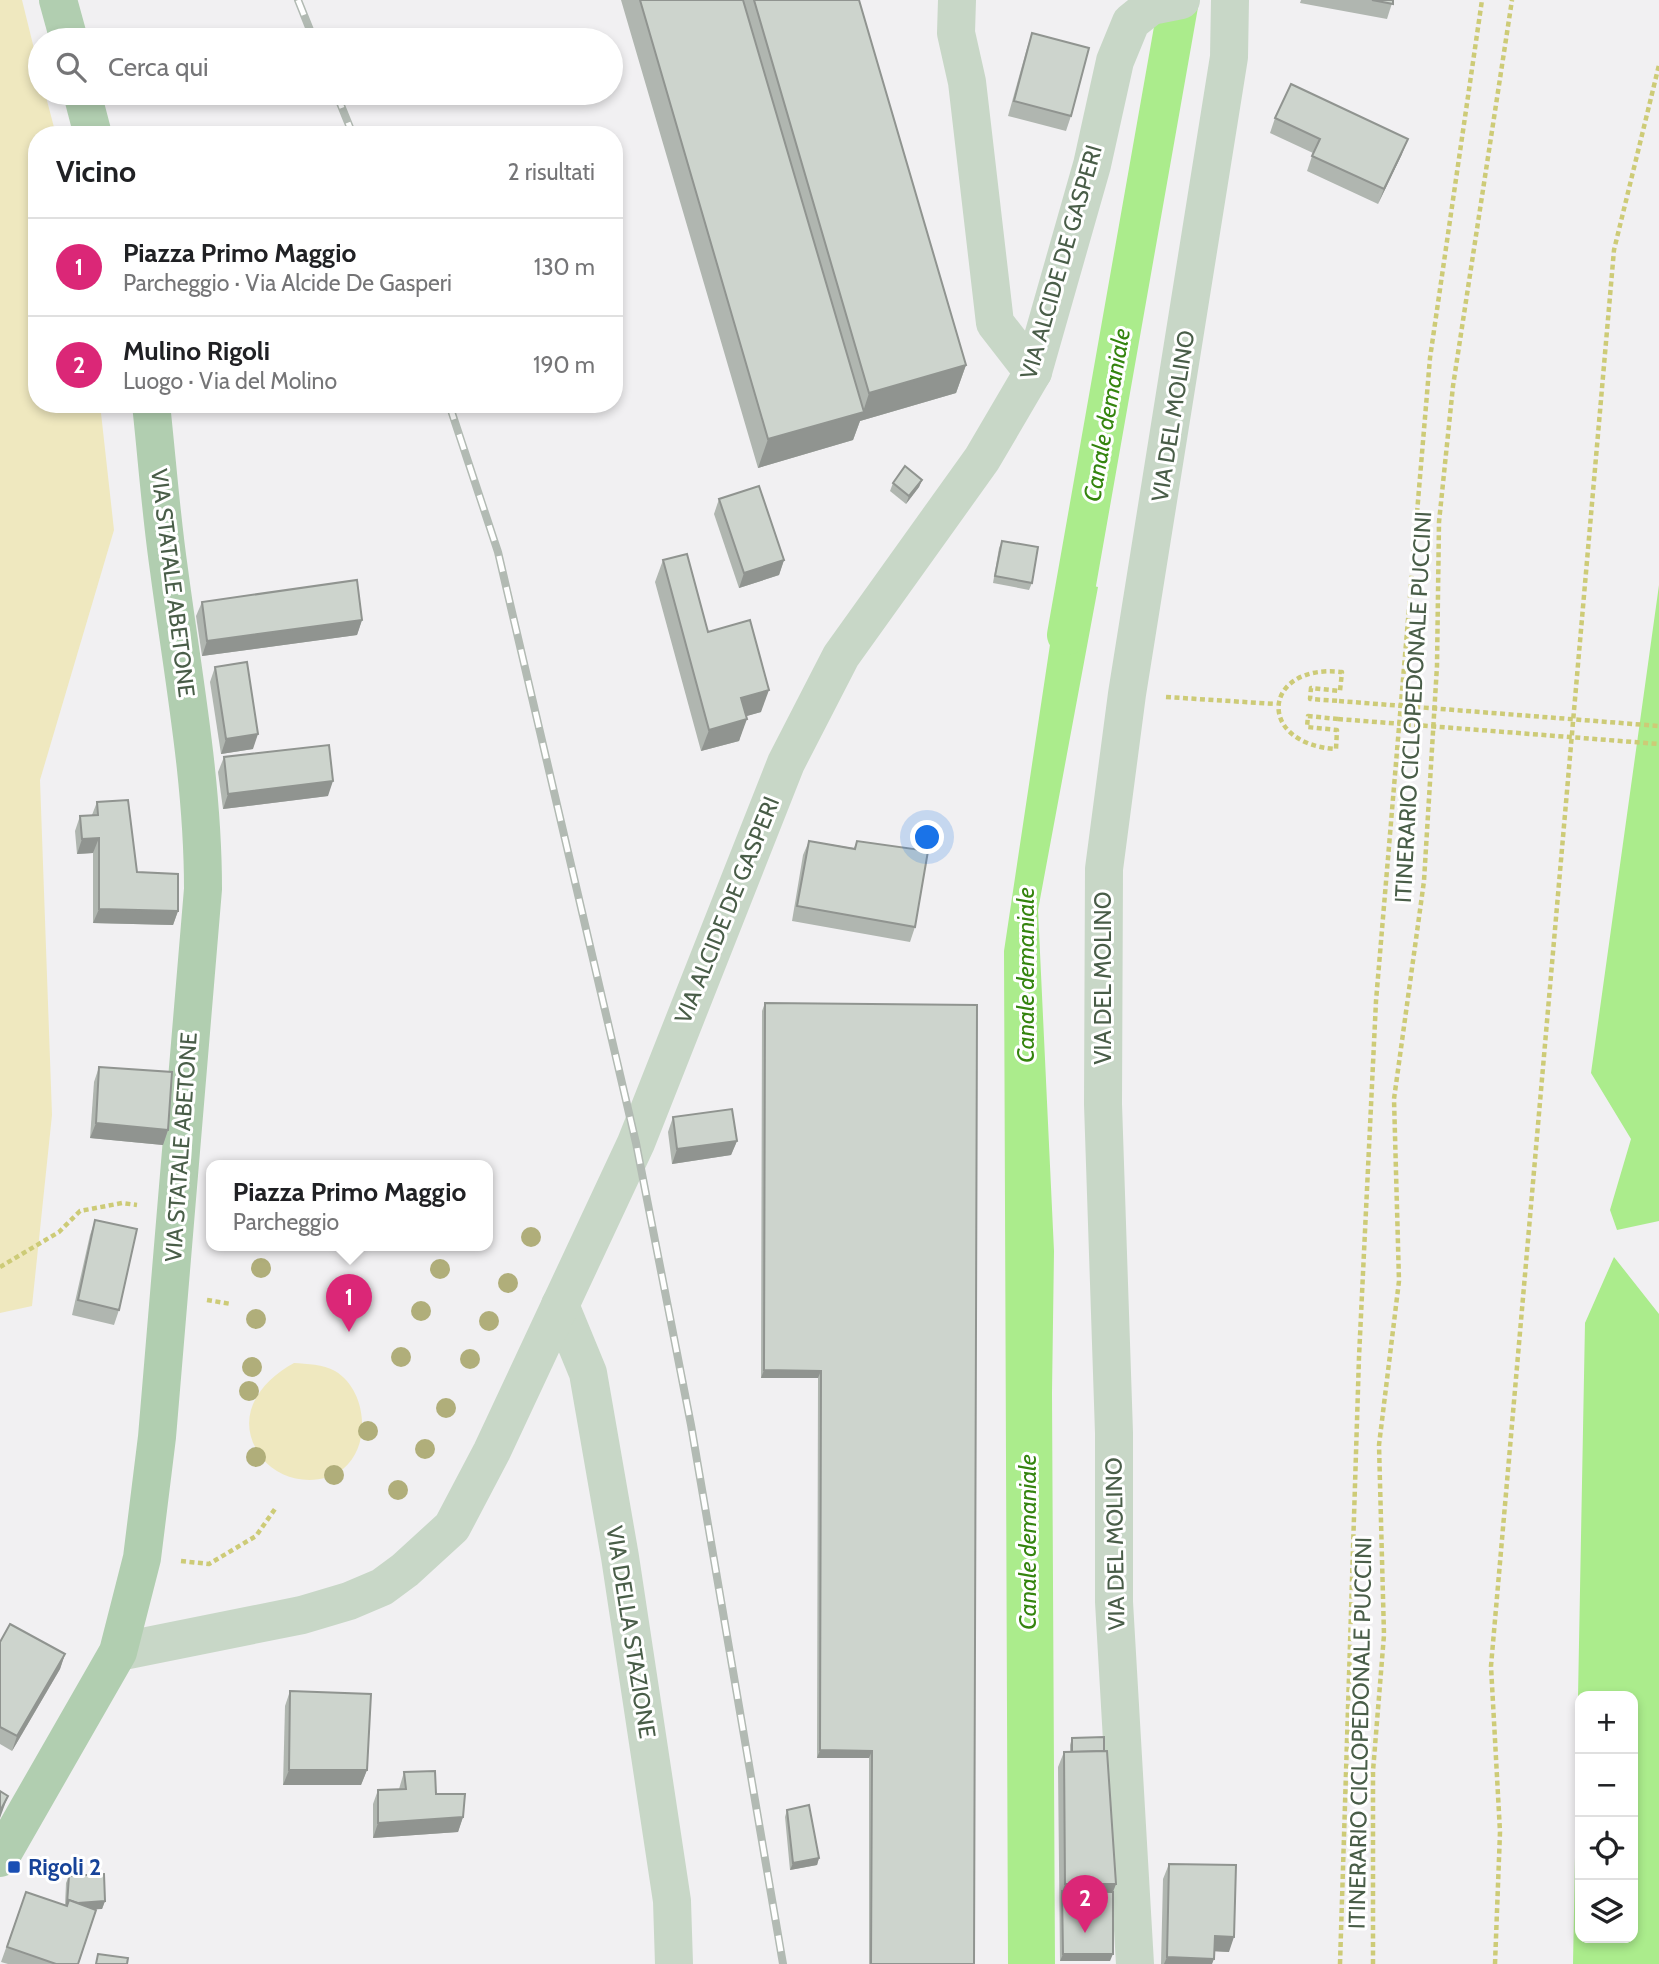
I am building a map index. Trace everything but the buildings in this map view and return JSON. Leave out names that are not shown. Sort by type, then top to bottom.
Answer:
[{"type":"main road","points":[[58,0],[66,28]]},
{"type":"main road","points":[[85,105],[91,126]]},
{"type":"main road","name":"VIA STATALE ABETONE","points":[[0,1858],[118,1652],[142,1558],[157,1437],[203,889],[203,830],[199,775],[168,568],[152,413]]},
{"type":"street","points":[[957,0],[957,33],[967,82],[995,323],[1033,372]]},
{"type":"street","name":"VIA DEL MOLINO","points":[[1135,1964],[1114,1602],[1114,1433],[1101,951],[1104,869],[1127,694],[1229,57],[1230,0]]},
{"type":"street","name":"VIA ALCIDE DE GASPERI","points":[[118,1652],[302,1615],[349,1601],[382,1587],[452,1527],[492,1451],[636,1143],[786,763],[841,656],[982,459],[1033,372],[1092,165],[1115,61],[1131,22],[1166,3]]},
{"type":"street","name":"VIA DELLA STAZIONE","points":[[560,1305],[588,1373],[672,1901],[674,1964]]},
{"type":"path","points":[[1340,1964],[1359,1357],[1376,1001],[1430,358],[1482,0]]},
{"type":"path","name":"ITINERARIO CICLOPEDONALE PUCCINI","points":[[1373,1964],[1373,1771],[1384,1635],[1379,1445],[1399,1281],[1394,1099],[1424,881],[1437,666],[1439,522],[1453,386],[1512,0]]},
{"type":"path","points":[[1495,1964],[1500,1832],[1492,1652],[1614,250],[1659,65]]},
{"type":"path","points":[[1659,726],[1310,699],[1311,688],[1340,691],[1342,672],[1327,670],[1301,674],[1284,689],[1276,704],[1280,723],[1295,739],[1320,748],[1336,749],[1337,730],[1307,727],[1308,716],[1659,744]]},
{"type":"path","points":[[1127,694],[1276,704]]},
{"type":"path","points":[[0,1267],[59,1232],[80,1211],[122,1203],[176,1209]]},
{"type":"path","points":[[142,1558],[209,1564],[256,1536],[275,1509]]},
{"type":"shaded area","points":[[0,0],[22,0],[29,28],[28,105],[48,105],[54,126],[28,126],[28,413],[101,413],[114,530],[40,780],[52,1115],[32,1306],[0,1313]]},
{"type":"shaded area","points":[[294,1363],[335,1371],[354,1391],[359,1404],[362,1433],[358,1447],[343,1469],[322,1479],[289,1477],[270,1466],[254,1444],[250,1430],[253,1404],[260,1392],[269,1381]]},
{"type":"water","points":[[1060,578],[1098,587],[1038,910],[1054,1251],[1052,1393],[1055,1964],[1008,1964],[1004,951]]},
{"type":"water","points":[[1659,585],[1659,1221],[1617,1230],[1610,1210],[1631,1139],[1591,1073]]},
{"type":"water","points":[[1614,1257],[1659,1314],[1659,1964],[1573,1964],[1575,1857],[1575,1943],[1638,1943],[1638,1691],[1578,1691],[1585,1323]]},
{"type":"waterway","name":"Canale demaniale","points":[[1067,635],[1179,0]]},
{"type":"railway","points":[[298,0],[309,28]]},
{"type":"railway","points":[[341,105],[349,126]]},
{"type":"railway","points":[[452,413],[498,552],[636,1143],[691,1425],[783,1964]]},
{"type":"place","name":"Piazza Primo Maggio","points":[[349,1332]]},
{"type":"place","name":"Rigoli 2","points":[[14,1867]]},
{"type":"place","name":"Mulino Rigoli","points":[[1085,1933]]}]
